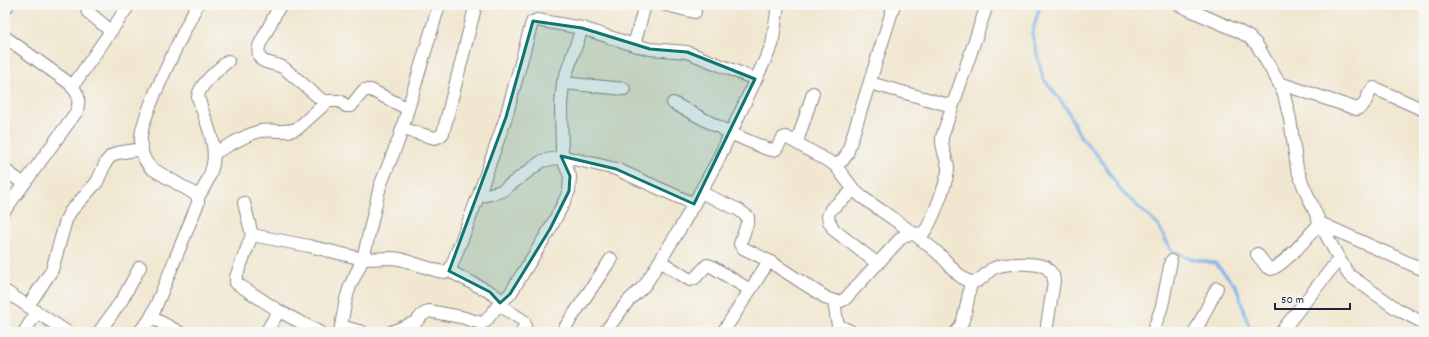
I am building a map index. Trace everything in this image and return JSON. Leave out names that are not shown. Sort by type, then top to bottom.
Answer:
[{"type":"street","points":[[5,9],[8,5]]},
{"type":"street","points":[[86,5],[88,12],[111,31]]},
{"type":"street","points":[[72,87],[129,5]]},
{"type":"street","points":[[197,5],[167,64],[144,122],[141,138],[142,149],[146,162],[151,168],[198,197]]},
{"type":"street","points":[[280,5],[259,46],[257,53],[259,58],[264,62],[279,65],[284,68],[323,101],[335,100],[340,101],[346,106],[351,106],[364,90],[371,90],[408,109]]},
{"type":"street","points":[[362,332],[340,329],[346,299],[350,286],[363,259],[380,186],[400,140],[439,5]]},
{"type":"street","points":[[634,45],[645,5]]},
{"type":"street","points":[[666,5],[695,12]]},
{"type":"street","points":[[605,332],[628,301],[641,290],[681,227],[717,162],[772,45],[778,5]]},
{"type":"street","points":[[835,165],[843,160],[847,154],[894,5]]},
{"type":"street","points":[[700,192],[748,216],[740,244],[742,248],[769,261],[834,302],[839,302],[845,299],[905,235],[923,233],[926,230],[945,183],[948,167],[942,147],[942,136],[987,5]]},
{"type":"street","points":[[1179,5],[1249,37],[1257,45],[1279,83],[1284,96],[1290,120],[1297,168],[1320,223],[1338,259],[1349,275],[1397,309],[1424,324]]},
{"type":"street","points":[[402,129],[435,138],[440,136],[442,133],[475,8]]},
{"type":"street","points":[[252,235],[363,259],[400,259],[438,271],[445,272],[449,270],[452,266],[478,197],[506,117],[532,22],[537,20],[582,28],[650,49],[686,52],[755,79]]},
{"type":"street","points":[[392,332],[416,322],[429,311],[461,317],[481,323],[485,322],[500,303],[510,294],[550,229],[569,191],[570,176],[561,156],[561,105],[563,83],[582,28]]},
{"type":"street","points":[[5,37],[72,87],[77,92],[79,100],[76,111],[5,210]]},
{"type":"street","points":[[139,332],[151,317],[195,212],[198,197],[211,174],[214,148],[198,92],[202,86],[228,61]]},
{"type":"street","points":[[563,83],[624,89]]},
{"type":"street","points":[[870,83],[952,106]]},
{"type":"street","points":[[1279,83],[1357,109],[1362,107],[1366,102],[1370,90],[1374,88],[1424,110]]},
{"type":"street","points":[[797,142],[813,93]]},
{"type":"street","points":[[214,153],[252,134],[267,130],[293,130],[298,128],[328,101]]},
{"type":"street","points":[[673,103],[730,133],[767,149],[773,150],[778,148],[785,137],[797,142],[835,165],[854,190],[938,253],[959,274],[970,282],[976,282],[992,269],[999,266],[1019,264],[1046,267],[1053,275],[1054,281],[1046,332]]},
{"type":"street","points":[[24,332],[33,309],[52,270],[66,220],[70,212],[97,182],[110,156],[117,153],[142,149]]},
{"type":"street","points":[[478,197],[502,191],[542,161],[561,156],[616,169],[694,204]]},
{"type":"street","points":[[5,170],[24,184]]},
{"type":"street","points":[[854,190],[831,209],[828,216],[829,221],[834,230],[878,264]]},
{"type":"street","points":[[244,203],[252,235],[236,278],[236,283],[279,311],[318,332]]},
{"type":"street","points":[[1257,254],[1267,268],[1274,268],[1286,259],[1320,223]]},
{"type":"street","points":[[1320,223],[1424,270]]},
{"type":"street","points":[[562,332],[611,259]]},
{"type":"street","points":[[1281,332],[1338,259]]},
{"type":"street","points":[[660,261],[690,280],[695,278],[708,266],[711,266],[750,290]]},
{"type":"street","points":[[723,332],[769,261]]},
{"type":"street","points":[[1153,332],[1162,306],[1171,261]]},
{"type":"street","points":[[99,332],[122,300],[140,267]]},
{"type":"street","points":[[449,270],[490,292],[496,297],[504,308],[524,321],[525,325],[522,332]]},
{"type":"street","points":[[956,332],[963,320],[970,282]]},
{"type":"street","points":[[1195,332],[1217,288]]},
{"type":"street","points":[[5,291],[67,332]]},
{"type":"street","points":[[834,302],[839,329],[852,332]]},
{"type":"street","points":[[266,332],[279,311]]},
{"type":"street","points":[[151,317],[179,332]]},
{"type":"highlighted area","points":[[533,21],[582,28],[650,49],[687,52],[755,79],[694,204],[616,169],[561,156],[570,176],[569,191],[550,229],[510,294],[500,303],[490,292],[449,271],[506,117]]},
{"type":"waterway","points":[[1040,5],[1032,34],[1043,78],[1067,109],[1080,136],[1099,157],[1121,191],[1158,225],[1171,250],[1191,259],[1215,263],[1236,286],[1251,332]]}]
